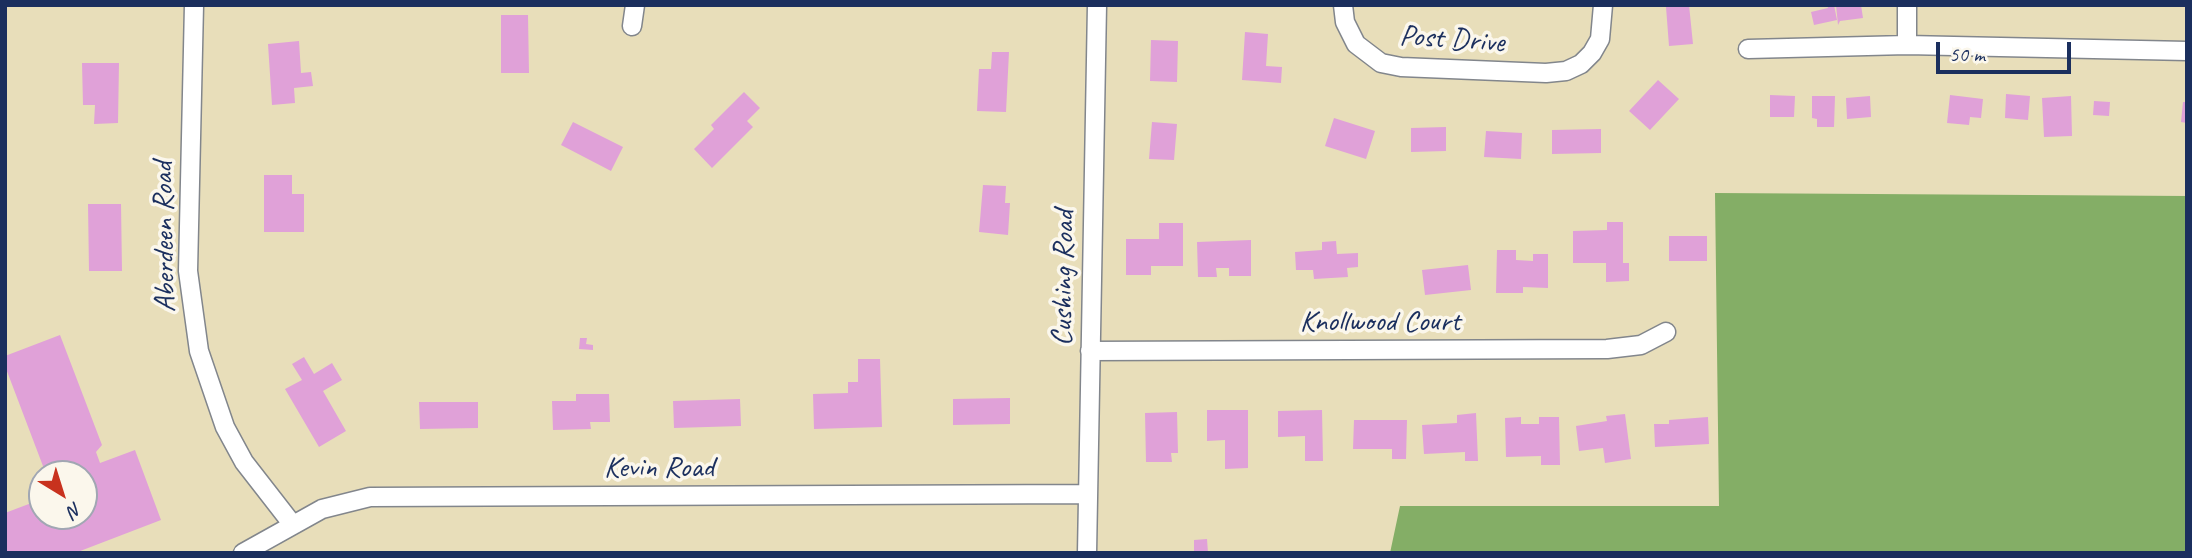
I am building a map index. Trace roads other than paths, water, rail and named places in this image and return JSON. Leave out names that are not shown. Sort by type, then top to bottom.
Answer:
[{"type":"street","name":"Aberdeen Road","points":[[194,5],[188,271],[194,325],[210,390],[225,427],[244,462],[293,525]]},
{"type":"street","points":[[632,26],[635,5]]},
{"type":"street","name":"Cushing Road","points":[[1087,553],[1097,5]]},
{"type":"street","name":"Post Drive","points":[[1343,7],[1349,34],[1356,44],[1381,63],[1401,67],[1546,73],[1566,71],[1581,64],[1592,53],[1600,39],[1603,5]]},
{"type":"street","points":[[1907,5],[1907,45]]},
{"type":"street","points":[[1748,48],[1907,45],[2187,51]]},
{"type":"street","name":"Knollwood Court","points":[[1090,351],[1607,349],[1641,345],[1666,332]]},
{"type":"street","name":"Kevin Road","points":[[243,553],[322,509],[370,497],[1088,494]]}]
